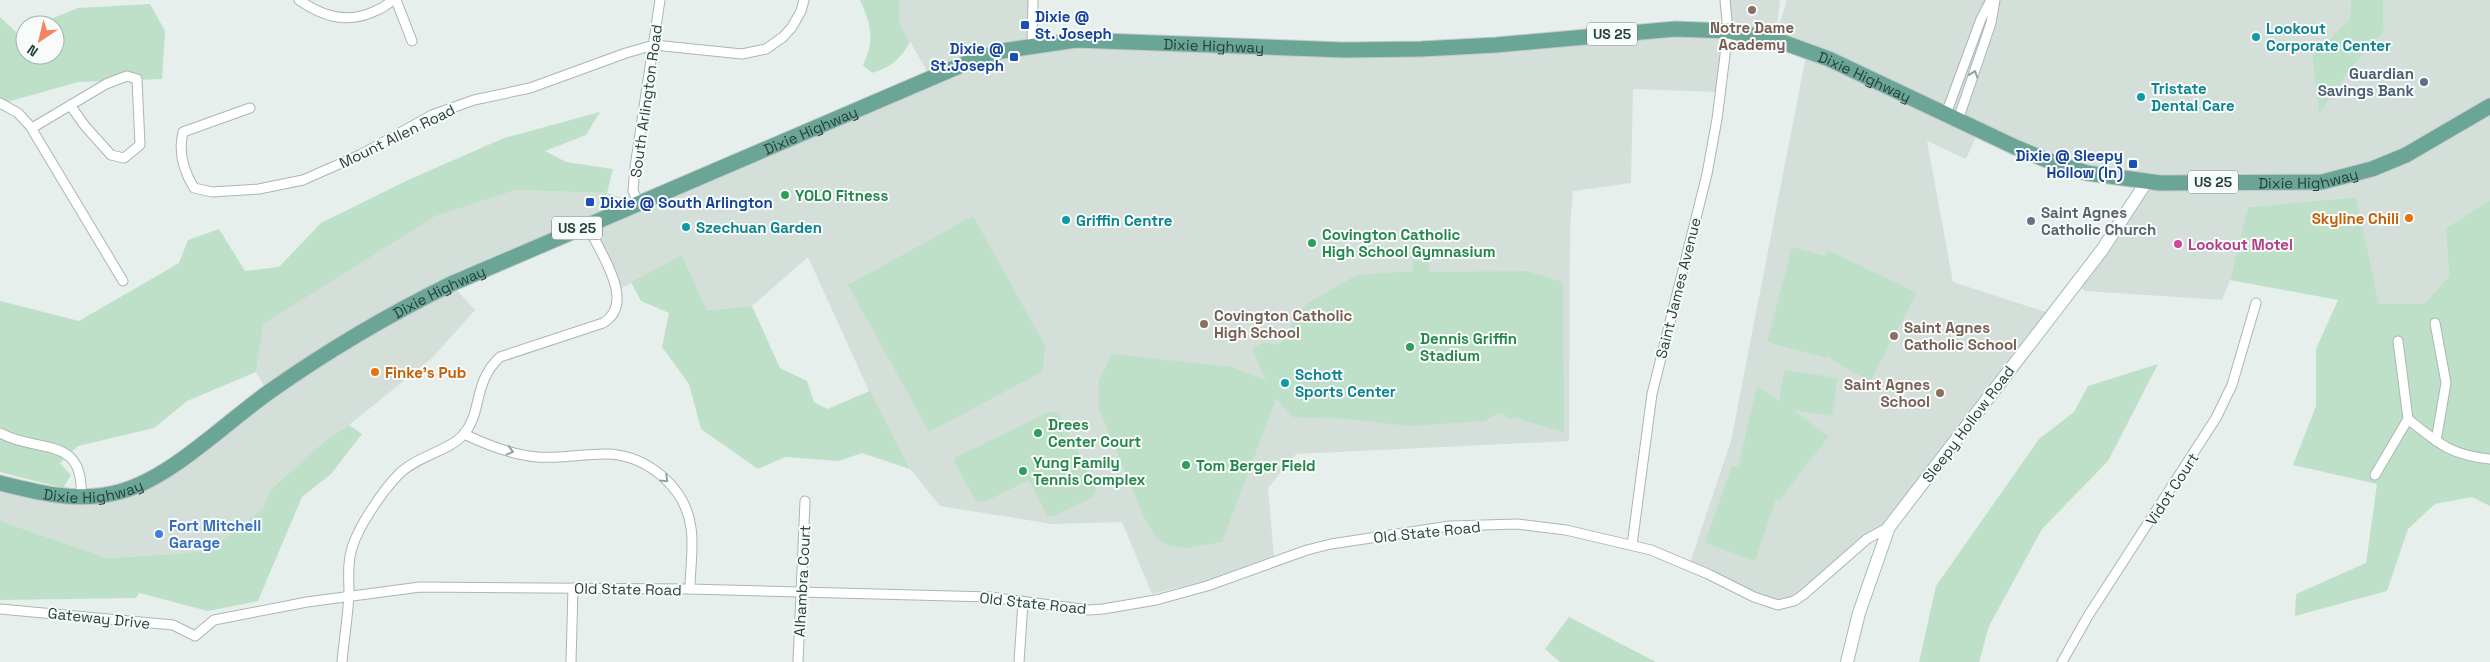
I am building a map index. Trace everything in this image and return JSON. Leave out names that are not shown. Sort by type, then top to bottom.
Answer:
[{"type":"main road","name":"Dixie Highway","points":[[0,483],[48,495],[81,498],[118,493],[150,480],[318,358],[407,306],[493,264],[964,64],[1002,51],[1032,45],[1076,40],[1335,50],[1421,49],[1496,45],[1675,29],[1728,31],[1774,40],[1817,54],[2015,147],[2068,168],[2147,181],[2281,184],[2322,182],[2372,169],[2406,155],[2490,106]]},
{"type":"main road","name":"Sleepy Hollow Road","points":[[1846,662],[1859,613],[1889,527],[2102,250],[2147,181]]},
{"type":"street","points":[[299,0],[326,15],[340,18],[367,15],[394,0],[412,41]]},
{"type":"street","name":"South Arlington Road","points":[[638,202],[634,191],[635,167],[660,0]]},
{"type":"street","points":[[654,45],[722,53],[750,54],[766,49],[784,36],[797,19],[804,0]]},
{"type":"street","points":[[1032,45],[1033,0]]},
{"type":"street","name":"Saint James Avenue","points":[[1632,545],[1652,394],[1707,174],[1728,31],[1725,0]]},
{"type":"street","points":[[1952,117],[1981,20],[1993,0]]},
{"type":"street","points":[[1952,117],[1991,23],[1993,0]]},
{"type":"street","name":"Mount Allen Road","points":[[250,108],[183,132],[180,143],[182,159],[185,174],[194,188],[212,192],[259,189],[302,180],[362,154],[432,115],[474,100],[530,88],[626,53],[654,45]]},
{"type":"street","points":[[32,128],[70,105],[106,84],[127,76],[137,79],[140,145],[124,158],[111,155],[85,126],[70,105]]},
{"type":"street","points":[[0,103],[18,113],[32,128],[123,281]]},
{"type":"street","points":[[342,662],[352,548],[374,507],[398,475],[411,465],[456,442],[464,434],[472,418],[481,384],[493,363],[500,357],[603,323],[608,320],[618,307],[618,290],[587,224]]},
{"type":"street","name":"Vidot Court","points":[[2062,662],[2088,616],[2216,418],[2232,385],[2256,303]]},
{"type":"street","points":[[2435,323],[2446,383],[2436,442]]},
{"type":"street","points":[[2375,475],[2408,419],[2398,341]]},
{"type":"street","points":[[2408,419],[2446,449],[2468,456],[2490,459]]},
{"type":"street","points":[[0,433],[22,441],[60,449],[68,455],[77,467],[82,484],[81,498]]},
{"type":"street","points":[[464,434],[509,452],[535,457],[608,454],[633,459],[651,468],[671,485],[685,506],[692,528],[690,589]]},
{"type":"street","name":"Alhambra Court","points":[[798,662],[806,501]]},
{"type":"street","name":"Old State Road","points":[[195,636],[214,620],[349,595],[420,587],[690,589],[990,597],[1089,610],[1132,604],[1207,586],[1326,545],[1450,526],[1517,524],[1546,526],[1632,545],[1672,558],[1754,597],[1778,605],[1794,601],[1803,595],[1867,539],[1889,527]]},
{"type":"street","points":[[571,662],[573,588]]},
{"type":"street","points":[[1019,662],[1023,602]]},
{"type":"street","name":"Gateway Drive","points":[[0,608],[173,625],[195,636]]},
{"type":"shaded area","name":"Covington Catholic High School","points":[[899,0],[1033,0],[1032,45],[1344,50],[1728,31],[1720,92],[1633,89],[1631,183],[1573,191],[1570,228],[1569,441],[1296,454],[1268,488],[1274,557],[1205,581],[1152,594],[1122,522],[1052,524],[940,506],[910,469],[869,391],[808,257],[752,306],[707,310],[682,255],[618,290],[587,224],[451,284],[475,310],[432,358],[349,425],[327,439],[269,491],[263,508],[212,549],[189,553],[108,558],[3,522],[0,517],[0,483],[48,495],[128,490],[268,393],[256,372],[262,324],[436,216],[516,190],[607,193],[638,202],[931,78],[899,23]]},
{"type":"shaded area","points":[[1725,0],[1780,0],[1776,35],[1787,0],[2351,0],[2350,19],[2312,55],[2319,113],[2351,68],[2384,31],[2383,0],[2490,0],[2490,200],[2446,228],[2449,276],[2424,304],[2379,304],[2355,197],[2248,207],[2230,280],[2222,300],[2085,291],[2076,283],[2146,182],[2125,179],[1979,130],[1966,159],[1927,141],[1953,282],[2052,314],[1879,531],[1803,595],[1778,605],[1689,566],[1731,441],[1807,51],[1728,31]]},
{"type":"green space","points":[[860,0],[899,0],[899,23],[910,42],[895,62],[872,73],[863,65],[869,48],[870,32],[867,17]]},
{"type":"green space","points":[[2351,0],[2383,0],[2384,31],[2351,68],[2319,114],[2312,55],[2350,19]]},
{"type":"green space","points":[[150,4],[165,31],[162,79],[78,82],[0,104],[0,17],[15,31],[15,65],[65,65],[65,15],[61,15],[78,8]]},
{"type":"green space","points":[[600,112],[586,135],[545,151],[566,162],[613,169],[607,193],[516,190],[436,216],[263,324],[256,372],[187,401],[154,428],[78,446],[60,463],[71,475],[63,488],[0,472],[0,301],[79,321],[179,263],[188,240],[219,229],[245,271],[279,267],[321,223],[408,180],[504,138]]},
{"type":"green space","points":[[2356,197],[2379,304],[2424,304],[2449,276],[2446,228],[2490,200],[2490,506],[2472,497],[2435,504],[2408,529],[2387,591],[2295,616],[2296,594],[2366,563],[2377,484],[2293,465],[2316,406],[2316,349],[2338,300],[2230,280],[2248,207]]},
{"type":"green space","points":[[973,216],[1045,345],[1043,371],[929,432],[848,285]]},
{"type":"green space","points":[[1792,247],[1825,256],[1828,250],[1917,293],[1870,381],[1833,361],[1828,356],[1827,358],[1767,342]]},
{"type":"green space","points":[[682,255],[707,310],[752,306],[780,368],[807,381],[814,402],[827,409],[870,391],[910,469],[862,453],[839,461],[785,457],[758,469],[701,429],[689,384],[662,347],[669,313],[641,301],[631,282]]},
{"type":"green space","name":"Dennis Griffin Stadium","points":[[1428,260],[1429,272],[1527,271],[1563,282],[1564,432],[1515,418],[1506,418],[1506,415],[1498,413],[1485,421],[1409,426],[1346,419],[1293,417],[1276,399],[1222,542],[1186,548],[1168,546],[1157,538],[1145,520],[1099,409],[1099,380],[1112,354],[1232,367],[1266,380],[1252,349],[1264,342],[1279,345],[1287,336],[1296,317],[1308,303],[1357,275],[1413,271],[1412,261]]},
{"type":"green space","points":[[2158,364],[2108,461],[2042,529],[1989,626],[1979,662],[1919,662],[1936,586],[2039,439],[2074,412],[2088,386]]},
{"type":"green space","points":[[1784,370],[1838,378],[1832,416],[1793,410],[1829,436],[1779,501],[1776,499],[1755,561],[1705,543],[1732,465],[1738,467],[1757,386],[1779,401]]},
{"type":"green space","name":"Yung Family Tennis Complex","points":[[1051,411],[1059,413],[1096,489],[1093,497],[1052,517],[1047,516],[1029,480],[982,503],[976,501],[954,462],[956,457]]},
{"type":"green space","points":[[349,425],[362,434],[331,474],[302,497],[258,601],[208,611],[139,593],[136,598],[0,600],[0,517],[3,522],[108,558],[189,553],[212,549],[263,508],[269,491],[327,439]]},
{"type":"green space","points":[[1569,617],[1656,662],[1560,662],[1545,649]]},
{"type":"place","name":"Notre Dame Academy","points":[[1752,10]]},
{"type":"place","name":"Dixie @ St. Joseph","points":[[1025,25]]},
{"type":"place","name":"Lookout Corporate Center","points":[[2256,37]]},
{"type":"place","name":"Dixie @ St.Joseph","points":[[1014,57]]},
{"type":"place","name":"Guardian Savings Bank","points":[[2424,82]]},
{"type":"place","name":"Tristate Dental Care","points":[[2141,97]]},
{"type":"place","name":"Dixie @ Sleepy Hollow (In)","points":[[2133,164]]},
{"type":"place","name":"YOLO Fitness","points":[[785,195]]},
{"type":"place","name":"Dixie @ South Arlington","points":[[590,202]]},
{"type":"place","name":"Skyline Chili","points":[[2409,218]]},
{"type":"place","name":"Griffin Centre","points":[[1066,220]]},
{"type":"place","name":"Saint Agnes Catholic Church","points":[[2031,221]]},
{"type":"place","name":"Szechuan Garden","points":[[686,227]]},
{"type":"place","name":"Covington Catholic High School Gymnasium","points":[[1312,243]]},
{"type":"place","name":"Lookout Motel","points":[[2178,244]]},
{"type":"place","name":"Covington Catholic High School","points":[[1204,324]]},
{"type":"place","name":"Saint Agnes Catholic School","points":[[1894,336]]},
{"type":"place","name":"Dennis Griffin Stadium","points":[[1410,347]]},
{"type":"place","name":"Finke's Pub","points":[[375,372]]},
{"type":"place","name":"Schott Sports Center","points":[[1285,383]]},
{"type":"place","name":"Saint Agnes School","points":[[1940,393]]},
{"type":"place","name":"Drees Center Court","points":[[1038,433]]},
{"type":"place","name":"Tom Berger Field","points":[[1186,465]]},
{"type":"place","name":"Yung Family Tennis Complex","points":[[1023,471]]},
{"type":"place","name":"Fort Mitchell Garage","points":[[159,534]]}]
